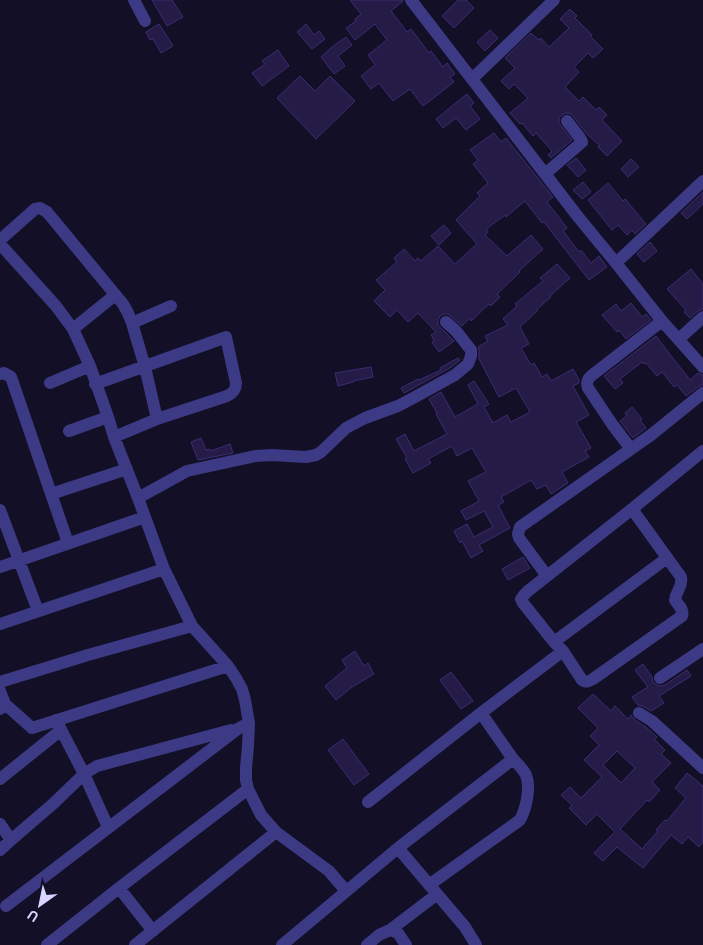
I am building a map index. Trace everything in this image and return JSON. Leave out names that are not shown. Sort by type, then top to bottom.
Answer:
[{"type":"street","points":[[134,0],[145,21]]},
{"type":"street","points":[[411,0],[579,218],[662,321],[703,367]]},
{"type":"street","points":[[472,79],[554,0]]},
{"type":"street","points":[[545,174],[582,142],[567,120]]},
{"type":"street","points":[[616,263],[703,181]]},
{"type":"street","points":[[0,240],[34,210],[44,209],[126,309],[145,367],[157,419]]},
{"type":"street","points":[[0,244],[56,306],[73,329],[90,366],[164,569],[192,626],[228,666],[242,689],[245,700],[244,725],[248,746],[246,780],[248,789],[261,815],[276,832],[329,871],[346,891]]},
{"type":"street","points":[[73,329],[115,295]]},
{"type":"street","points":[[132,323],[171,306]]},
{"type":"street","points":[[679,339],[703,317]]},
{"type":"street","points":[[631,449],[586,384],[591,376],[662,321]]},
{"type":"street","points":[[138,498],[187,471],[255,456],[306,457],[322,452],[346,428],[365,418],[416,398],[455,375],[468,364],[471,350],[446,322]]},
{"type":"street","points":[[95,384],[226,337],[236,383],[233,392],[225,398],[157,419],[114,436]]},
{"type":"street","points":[[50,383],[90,366]]},
{"type":"street","points":[[0,374],[4,373],[11,377],[68,543]]},
{"type":"street","points":[[547,576],[518,538],[520,528],[631,449],[703,392]]},
{"type":"street","points":[[70,431],[108,416]]},
{"type":"street","points":[[632,509],[681,577],[681,587],[676,594],[675,600],[682,610],[682,616],[587,682],[582,680],[521,599],[703,451]]},
{"type":"street","points":[[51,494],[127,469]]},
{"type":"street","points":[[0,510],[38,611]]},
{"type":"street","points":[[0,567],[145,517]]},
{"type":"street","points":[[368,802],[481,713],[558,646],[667,558]]},
{"type":"street","points":[[0,624],[164,569]]},
{"type":"street","points":[[0,682],[192,626]]},
{"type":"street","points":[[660,678],[703,649]]},
{"type":"street","points":[[32,728],[58,725],[228,666]]},
{"type":"street","points":[[0,692],[3,706],[32,728],[42,746]]},
{"type":"street","points":[[367,945],[379,935],[390,930],[432,890],[520,820],[525,805],[526,776],[481,713]]},
{"type":"street","points":[[639,713],[652,722],[703,768]]},
{"type":"street","points":[[0,779],[42,746],[58,725]]},
{"type":"street","points":[[58,725],[84,774],[108,827]]},
{"type":"street","points":[[0,850],[93,768],[101,764],[244,725]]},
{"type":"street","points":[[6,906],[244,725]]},
{"type":"street","points":[[282,945],[398,848],[513,758]]},
{"type":"street","points":[[47,945],[248,789]]},
{"type":"street","points":[[0,824],[11,840]]},
{"type":"street","points":[[135,945],[276,832]]},
{"type":"street","points":[[398,848],[465,927],[476,945]]},
{"type":"street","points":[[119,888],[153,931]]},
{"type":"street","points":[[390,930],[398,933],[406,945]]},
{"type":"building","points":[[152,0],[172,0],[183,17],[167,26]]},
{"type":"building","points":[[350,0],[403,0],[391,11],[407,32],[411,29],[429,53],[431,51],[443,67],[447,63],[455,74],[450,77],[454,82],[423,106],[410,89],[393,101],[379,83],[371,89],[361,76],[375,65],[368,55],[387,40],[375,24],[355,40],[346,28],[356,21],[355,19],[361,14]]},
{"type":"building","points":[[458,0],[466,0],[474,8],[454,28],[442,16]]},
{"type":"building","points":[[570,9],[577,16],[575,18],[603,49],[593,58],[588,53],[574,67],[579,72],[565,87],[579,101],[583,97],[596,110],[599,107],[607,115],[602,120],[622,141],[607,156],[573,116],[566,113],[559,118],[559,123],[572,140],[551,158],[548,155],[552,151],[536,133],[533,136],[510,113],[528,98],[514,84],[509,89],[501,81],[515,68],[505,58],[531,33],[539,40],[541,38],[549,47],[569,28],[560,19]]},
{"type":"building","points":[[159,24],[173,46],[161,53],[153,39],[150,40],[146,32]]},
{"type":"building","points":[[306,24],[314,35],[319,31],[325,39],[312,49],[297,32]]},
{"type":"building","points":[[490,30],[498,38],[485,51],[477,42]]},
{"type":"building","points":[[346,37],[352,45],[338,56],[345,66],[334,74],[321,57]]},
{"type":"building","points":[[278,50],[289,66],[262,86],[252,73],[265,64],[262,61]]},
{"type":"building","points":[[300,76],[315,91],[330,76],[355,101],[316,139],[277,98]]},
{"type":"building","points":[[467,94],[474,103],[470,106],[480,119],[466,130],[456,118],[443,128],[436,119]]},
{"type":"building","points":[[494,133],[501,142],[506,138],[553,197],[547,202],[567,228],[563,231],[579,252],[581,250],[591,263],[599,256],[607,267],[589,280],[544,222],[542,223],[525,201],[506,217],[505,215],[486,229],[488,232],[485,235],[507,256],[531,235],[543,249],[497,294],[500,297],[491,306],[489,304],[471,321],[470,318],[462,326],[448,314],[440,316],[438,325],[454,341],[439,352],[432,342],[434,340],[431,335],[436,332],[418,313],[408,322],[397,310],[390,317],[374,301],[385,290],[376,280],[397,262],[394,258],[404,249],[415,261],[418,258],[421,261],[438,246],[455,264],[477,244],[456,220],[480,196],[477,193],[488,183],[473,164],[478,160],[470,150]]},
{"type":"building","points":[[576,158],[586,170],[578,177],[567,165]]},
{"type":"building","points":[[631,159],[639,167],[628,177],[621,169]]},
{"type":"building","points":[[583,182],[591,192],[582,199],[573,190]]},
{"type":"building","points":[[608,183],[623,201],[625,199],[646,224],[635,234],[632,230],[627,235],[618,225],[612,230],[588,200]]},
{"type":"building","points":[[703,192],[703,204],[687,219],[681,213]]},
{"type":"building","points":[[444,225],[451,233],[439,245],[431,236]]},
{"type":"building","points":[[650,242],[657,251],[644,262],[637,254]]},
{"type":"building","points":[[557,264],[570,278],[520,327],[529,344],[521,348],[531,365],[534,363],[542,377],[547,374],[551,381],[573,369],[579,383],[573,386],[589,415],[576,422],[591,448],[585,451],[589,457],[562,472],[568,483],[551,494],[546,485],[537,489],[531,480],[501,497],[504,502],[498,505],[510,528],[479,545],[483,551],[471,558],[454,531],[467,524],[474,537],[493,527],[484,511],[466,520],[461,511],[479,501],[468,481],[486,472],[472,448],[457,456],[452,446],[428,459],[431,463],[413,473],[396,439],[405,434],[414,451],[447,434],[429,399],[441,392],[455,417],[478,404],[468,385],[474,381],[489,404],[484,407],[493,423],[507,415],[511,422],[530,412],[516,388],[499,397],[479,359],[478,347],[488,341],[485,336],[508,325],[503,319],[517,306],[515,304],[543,281],[540,278]]},
{"type":"building","points":[[691,269],[703,284],[703,309],[690,318],[684,312],[686,310],[667,289]]},
{"type":"building","points":[[631,303],[642,317],[646,314],[651,320],[626,339],[602,315],[616,304],[621,311]]},
{"type":"building","points":[[656,336],[690,380],[698,373],[703,375],[703,385],[686,396],[677,385],[674,387],[662,372],[657,376],[646,363],[642,362],[620,379],[623,383],[615,389],[604,376]]},
{"type":"building","points":[[458,358],[460,360],[450,368],[404,393],[401,388],[441,370],[440,368]]},
{"type":"building","points":[[371,367],[373,377],[338,386],[335,373]]},
{"type":"building","points":[[632,407],[642,419],[640,420],[646,428],[633,438],[620,421],[627,416],[625,413]]},
{"type":"building","points":[[201,438],[206,450],[210,449],[211,451],[230,444],[233,453],[198,460],[191,442]]},
{"type":"building","points":[[523,557],[530,568],[508,580],[502,569]]},
{"type":"building","points":[[355,651],[364,666],[368,663],[374,674],[352,687],[336,700],[325,686],[347,668],[342,660]]},
{"type":"building","points":[[643,664],[652,677],[653,682],[661,686],[687,670],[691,676],[659,696],[664,703],[651,711],[638,705],[632,697],[648,687],[635,670]]},
{"type":"building","points":[[451,672],[473,701],[461,709],[440,680]]},
{"type":"building","points":[[593,694],[611,711],[615,706],[628,719],[631,715],[657,737],[654,739],[665,750],[661,754],[671,763],[652,782],[660,790],[649,802],[647,800],[620,829],[642,849],[658,831],[656,830],[665,820],[667,821],[686,798],[675,788],[687,773],[703,786],[703,842],[699,847],[688,837],[682,844],[671,835],[643,868],[617,847],[603,861],[594,853],[615,832],[597,814],[586,825],[569,808],[572,805],[561,795],[570,787],[581,798],[602,777],[584,760],[599,745],[590,736],[598,728],[578,708]],"holes":[[[617,751],[635,768],[621,783],[603,765]]]},
{"type":"building","points":[[343,739],[369,774],[354,785],[328,750]]}]
